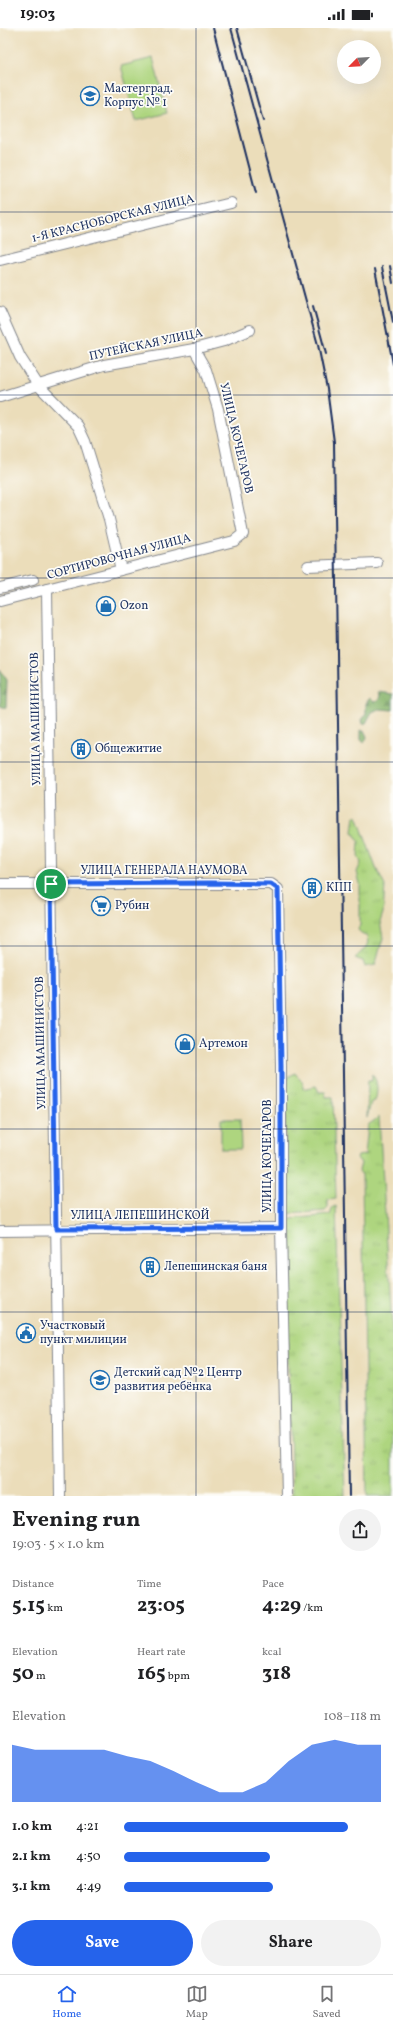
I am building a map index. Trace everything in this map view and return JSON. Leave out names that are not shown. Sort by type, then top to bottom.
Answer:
[{"type":"street","name":"1-Я КРАСНОБОРСКАЯ УЛИЦА","points":[[0,260],[231,203]]},
{"type":"street","points":[[0,312],[20,357],[38,385],[78,426],[85,441],[109,518],[121,570]]},
{"type":"street","name":"ПУТЕЙСКАЯ УЛИЦА","points":[[0,397],[104,365],[194,350],[224,341],[250,330]]},
{"type":"street","name":"УЛИЦА КОЧЕГАРОВ","points":[[194,350],[206,370],[218,409],[243,534]]},
{"type":"street","name":"СОРТИРОВОЧНАЯ УЛИЦА","points":[[0,601],[234,542],[243,534]]},
{"type":"street","points":[[308,566],[377,563]]},
{"type":"street","points":[[0,588],[34,580]]},
{"type":"street","name":"УЛИЦА МАШИНИСТОВ","points":[[47,589],[60,1496]]},
{"type":"street","name":"УЛИЦА ГЕНЕРАЛА НАУМОВА","points":[[0,884],[271,884],[278,889]]},
{"type":"street","name":"УЛИЦА КОЧЕГАРОВ","points":[[278,889],[281,1066],[281,1228],[287,1496]]},
{"type":"street","name":"УЛИЦА ЛЕПЕШИНСКОЙ","points":[[0,1231],[56,1229],[281,1228]]},
{"type":"green space","points":[[153,58],[167,113],[136,121],[121,66]]},
{"type":"green space","points":[[0,670],[7,680],[6,708],[0,706]]},
{"type":"green space","points":[[378,692],[393,694],[393,710],[379,709],[372,712],[366,723],[363,724],[362,720],[366,714],[366,703],[370,698],[374,702],[378,701],[380,696]]},
{"type":"green space","points":[[361,730],[365,732],[367,737],[364,743],[361,740]]},
{"type":"green space","points":[[355,816],[357,816],[376,868],[385,886],[383,913],[380,922],[383,938],[375,965],[365,967],[363,961],[355,958],[365,948],[368,942],[366,936],[358,930],[360,925],[360,884],[357,872],[361,863],[358,856],[359,842],[353,832]]},
{"type":"green space","points":[[295,1073],[303,1083],[303,1089],[316,1086],[319,1092],[325,1092],[326,1097],[333,1097],[336,1199],[328,1200],[328,1208],[325,1211],[289,1214],[286,1212],[285,1079]]},
{"type":"green space","points":[[372,1074],[377,1086],[377,1094],[375,1101],[371,1102],[367,1118],[368,1081],[372,1081]]},
{"type":"green space","points":[[379,1117],[393,1342],[393,1496],[367,1496],[362,1175],[359,1171],[361,1163],[357,1158],[358,1156],[365,1155],[368,1125]]},
{"type":"green space","points":[[221,1119],[240,1119],[241,1149],[221,1149]]},
{"type":"green space","points":[[336,1206],[345,1496],[292,1496],[284,1225],[286,1221],[291,1219],[330,1215],[333,1207]]},
{"type":"railway","points":[[213,28],[256,193]]},
{"type":"railway","points":[[231,28],[318,345],[327,389],[334,442],[349,1496]]},
{"type":"railway","points":[[237,28],[263,121]]},
{"type":"railway","points":[[390,266],[393,283]]},
{"type":"railway","points":[[382,267],[393,322]]},
{"type":"railway","points":[[375,269],[393,364]]},
{"type":"railway","points":[[313,306],[326,354]]},
{"type":"place","name":"Мастерград. Корпус № 1","points":[[90,96]]},
{"type":"place","name":"Ozon","points":[[106,606]]},
{"type":"place","name":"Общежитие","points":[[81,749]]},
{"type":"place","name":"КПП","points":[[312,888]]},
{"type":"place","name":"Рубин","points":[[101,906]]},
{"type":"place","name":"Артемон","points":[[185,1044]]},
{"type":"place","name":"Лепешинская баня","points":[[150,1267]]},
{"type":"place","name":"Участковый пункт милиции","points":[[26,1333]]},
{"type":"place","name":"Детский сад №2 Центр развития ребёнка","points":[[100,1380]]},
{"type":"route","points":[[51,884],[271,884],[278,889],[278,962],[281,1066],[281,1228],[56,1229],[54,996],[51,884]]}]
